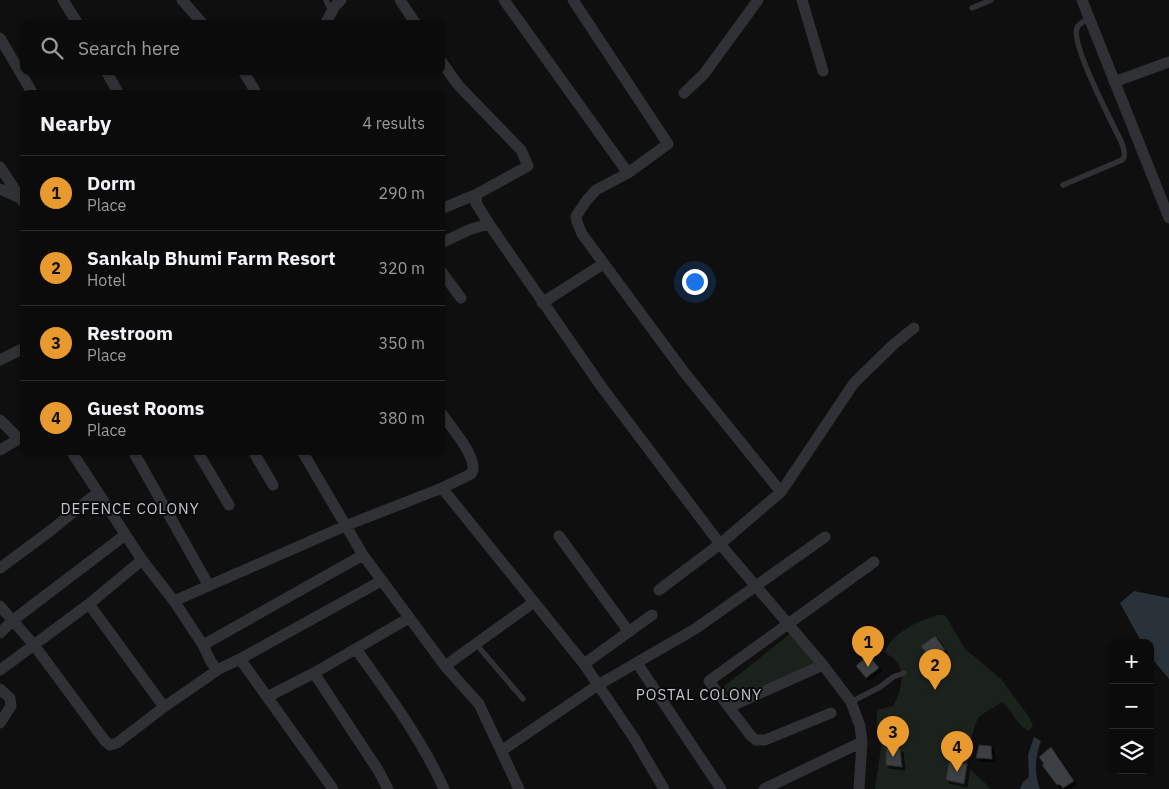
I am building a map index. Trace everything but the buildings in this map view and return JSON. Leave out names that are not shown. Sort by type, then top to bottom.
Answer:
[{"type":"street","points":[[64,0],[76,20]]},
{"type":"street","points":[[182,0],[200,20]]},
{"type":"street","points":[[328,20],[341,0]]},
{"type":"street","points":[[400,0],[413,20]]},
{"type":"street","points":[[504,0],[628,173]]},
{"type":"street","points":[[573,0],[668,144],[628,173],[596,190],[586,200],[576,216],[582,234],[684,372],[781,492]]},
{"type":"street","points":[[684,93],[704,74],[758,0]]},
{"type":"street","points":[[802,0],[823,71]]},
{"type":"street","points":[[1085,1],[1114,82],[1169,218]]},
{"type":"street","points":[[0,38],[20,72]]},
{"type":"street","points":[[1114,82],[1169,62]]},
{"type":"street","points":[[445,67],[458,85],[521,150],[528,166],[477,194],[445,207]]},
{"type":"street","points":[[22,75],[31,90]]},
{"type":"street","points":[[108,75],[117,90]]},
{"type":"street","points":[[245,75],[254,90]]},
{"type":"street","points":[[0,167],[20,198]]},
{"type":"street","points":[[0,190],[20,200]]},
{"type":"street","points":[[477,194],[476,203],[489,224],[601,386],[720,544],[823,665],[851,702],[860,726],[862,742],[858,789]]},
{"type":"street","points":[[445,241],[471,229],[489,224]]},
{"type":"street","points":[[542,303],[603,264]]},
{"type":"street","points":[[445,276],[462,298]]},
{"type":"street","points":[[659,590],[720,544],[781,492],[854,383],[894,344],[914,328]]},
{"type":"street","points":[[0,360],[20,350]]},
{"type":"street","points":[[174,601],[345,526],[442,488],[471,474],[474,466],[464,446],[445,419]]},
{"type":"street","points":[[0,420],[20,436]]},
{"type":"street","points":[[0,450],[20,438]]},
{"type":"street","points":[[73,455],[142,560],[174,601],[203,645],[211,662],[219,669]]},
{"type":"street","points":[[135,455],[209,586]]},
{"type":"street","points":[[199,455],[229,505]]},
{"type":"street","points":[[255,455],[272,485]]},
{"type":"street","points":[[304,455],[345,526],[381,581],[445,666],[479,704],[519,789]]},
{"type":"street","points":[[442,488],[584,664],[634,738],[664,789]]},
{"type":"street","points":[[0,568],[50,532],[97,493]]},
{"type":"street","points":[[0,633],[12,621],[125,535]]},
{"type":"street","points":[[559,536],[629,632]]},
{"type":"street","points":[[500,750],[598,685],[695,629],[825,537]]},
{"type":"street","points":[[203,645],[363,555]]},
{"type":"street","points":[[0,670],[89,604],[142,560]]},
{"type":"street","points":[[831,714],[761,741],[752,736],[709,681],[874,562]]},
{"type":"street","points":[[0,606],[34,645],[105,741],[110,744],[117,743],[164,707],[219,669],[240,660],[381,581]]},
{"type":"street","points":[[445,666],[534,602]]},
{"type":"street","points":[[89,604],[164,707]]},
{"type":"street","points":[[584,664],[652,615]]},
{"type":"street","points":[[267,697],[314,674],[409,618]]},
{"type":"street","points":[[356,649],[412,729],[432,762],[444,789]]},
{"type":"street","points":[[240,660],[333,789]]},
{"type":"street","points":[[637,663],[721,789]]},
{"type":"street","points":[[729,707],[823,665]]},
{"type":"street","points":[[314,674],[378,770],[388,789]]},
{"type":"street","points":[[0,689],[10,698],[11,706],[0,723]]},
{"type":"street","points":[[764,789],[862,742]]},
{"type":"lane","points":[[326,0],[332,14]]},
{"type":"lane","points":[[972,8],[991,0]]},
{"type":"lane","points":[[1063,185],[1122,160],[1124,157],[1123,146],[1096,89],[1076,40],[1077,29],[1090,18]]},
{"type":"lane","points":[[475,644],[523,699]]},
{"type":"lane","points":[[851,702],[880,687],[893,677],[904,673]]},
{"type":"shaded area","points":[[1134,591],[1169,598],[1169,679],[1154,661],[1154,639],[1140,639],[1120,603]]},
{"type":"shaded area","points":[[939,615],[945,615],[965,649],[1001,679],[1033,725],[1029,731],[1018,722],[1002,702],[979,717],[970,741],[967,762],[970,769],[990,789],[875,789],[882,741],[877,727],[877,710],[893,706],[900,690],[902,678],[897,662],[885,652],[893,639],[907,628]]},
{"type":"shaded area","points":[[791,633],[816,664],[733,701],[723,687]]},
{"type":"shaded area","points":[[1034,737],[1041,741],[1037,752],[1036,765],[1040,789],[1020,789],[1023,782],[1029,777],[1028,755]]},
{"type":"place","name":"Dorm","points":[[868,667]]},
{"type":"place","name":"Sankalp Bhumi Farm Resort","points":[[935,690]]},
{"type":"place","name":"Restroom","points":[[893,757]]},
{"type":"place","name":"Guest Rooms","points":[[957,772]]},
{"type":"district","name":"DEFENCE COLONY","points":[[130,508]]},
{"type":"district","name":"POSTAL COLONY","points":[[699,694]]}]
